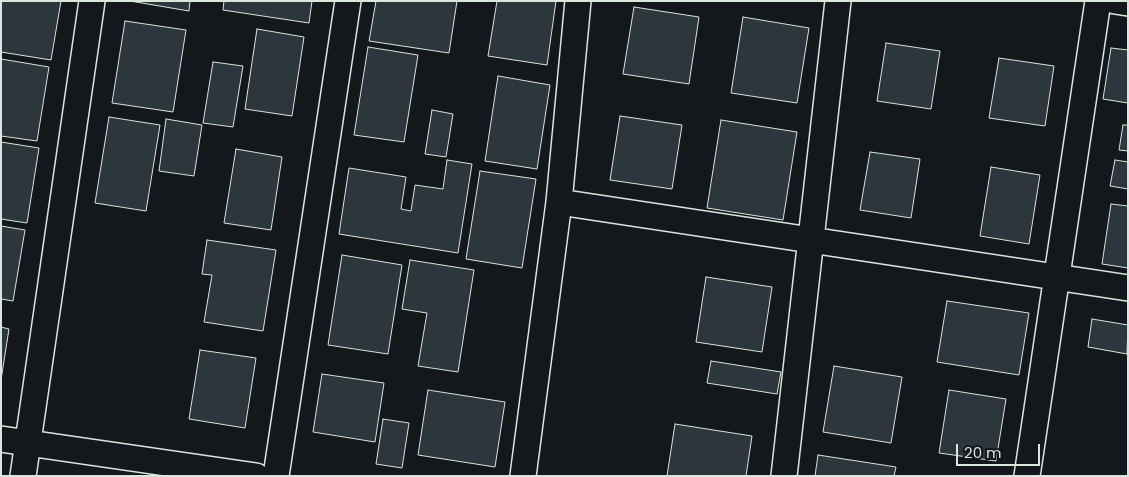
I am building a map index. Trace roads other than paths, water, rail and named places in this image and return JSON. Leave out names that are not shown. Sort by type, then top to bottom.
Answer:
[{"type":"street","points":[[23,476],[92,1]]},
{"type":"street","points":[[276,476],[348,1]]},
{"type":"street","points":[[523,476],[559,202],[578,1]]},
{"type":"street","points":[[784,476],[838,1]]},
{"type":"street","points":[[1027,476],[1098,1]]},
{"type":"street","points":[[1115,1],[1128,3]]},
{"type":"street","points":[[559,202],[1128,288]]},
{"type":"street","points":[[1,439],[256,476]]}]
